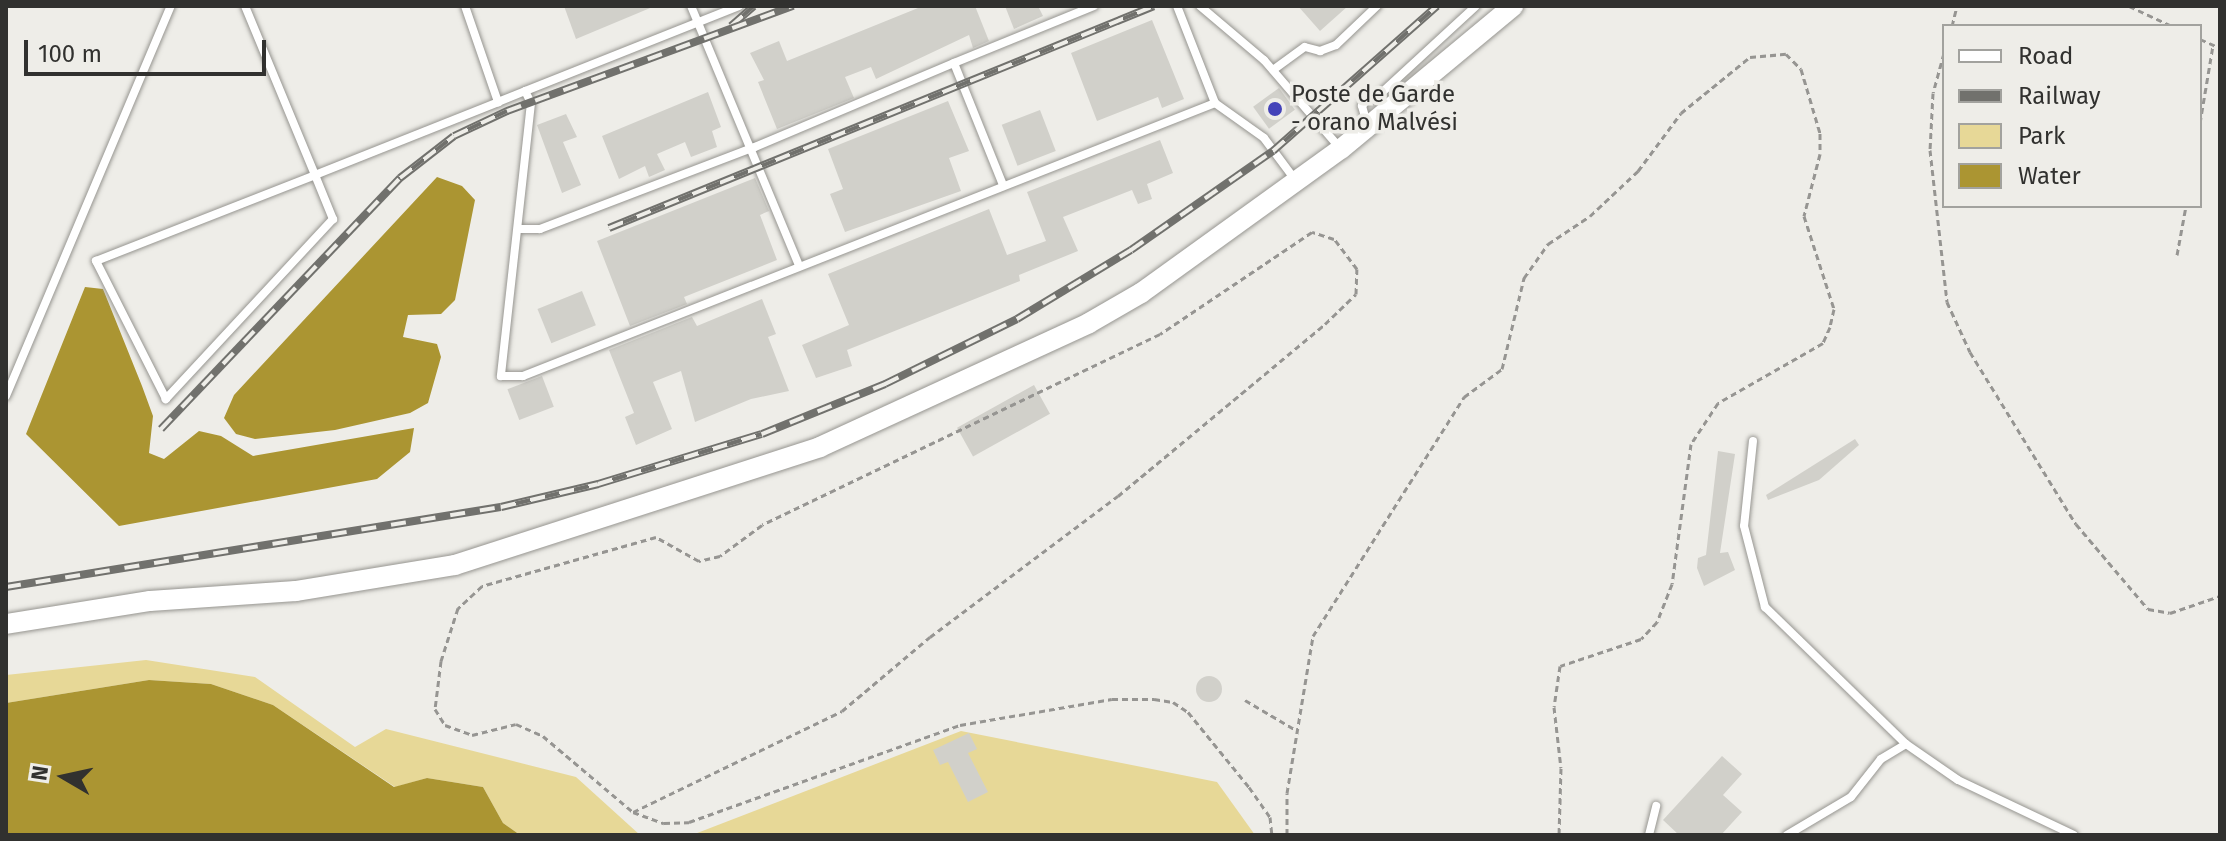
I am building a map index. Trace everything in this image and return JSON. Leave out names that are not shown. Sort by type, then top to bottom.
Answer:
[{"type":"street","points":[[6,624],[150,601],[296,591],[402,576],[553,537],[820,447],[1089,323],[1141,293],[1341,149],[1513,6]]},
{"type":"lane","points":[[6,396],[171,6]]},
{"type":"lane","points":[[245,6],[315,175],[333,219],[166,399],[96,261],[315,175],[525,91],[697,24],[739,6]]},
{"type":"lane","points":[[465,6],[498,102]]},
{"type":"lane","points":[[691,6],[799,266]]},
{"type":"lane","points":[[518,229],[540,229],[750,149],[1094,6]]},
{"type":"lane","points":[[1177,6],[1215,103],[1264,138],[1296,182]]},
{"type":"lane","points":[[1200,6],[1273,70],[1341,149]]},
{"type":"lane","points":[[1273,70],[1305,47],[1320,51],[1336,45],[1377,6]]},
{"type":"lane","points":[[1368,127],[1362,106],[1366,101],[1377,97],[1476,6]]},
{"type":"lane","points":[[954,63],[1003,185]]},
{"type":"lane","points":[[525,91],[531,103],[501,376],[523,376],[1215,103]]},
{"type":"lane","points":[[1753,441],[1744,526],[1765,607],[1906,744],[1958,780],[2074,835]]},
{"type":"lane","points":[[1787,835],[1851,797],[1881,759],[1906,744]]},
{"type":"lane","points":[[1649,835],[1656,806]]},
{"type":"path","points":[[2129,6],[2168,24]]},
{"type":"path","points":[[2202,40],[2220,48]]},
{"type":"path","points":[[2202,111],[2213,45]]},
{"type":"path","points":[[1287,835],[1296,730],[1313,636],[1464,397],[1502,369],[1524,278],[1548,244],[1590,216],[1638,171],[1681,113],[1750,57],[1786,54],[1801,69],[1820,133],[1820,154],[1804,216],[1834,309],[1830,327],[1823,343],[1718,403],[1691,444],[1672,584],[1657,622],[1641,639],[1560,666],[1554,707],[1561,768],[1559,835]]},
{"type":"path","points":[[1942,60],[1933,93],[1930,150],[1947,302],[1970,352],[2076,524],[2148,609],[2170,613],[2220,596]]},
{"type":"path","points":[[2177,255],[2186,208]]},
{"type":"path","points":[[633,812],[842,711],[952,620],[1118,496],[1356,294],[1357,269],[1334,239],[1312,232],[1160,334],[762,525],[720,556],[699,561],[656,537],[482,586],[458,608],[441,661],[435,709],[445,725],[472,735],[516,724],[543,736],[633,812],[664,823],[689,822],[960,725],[1112,699],[1154,699],[1173,702],[1188,712],[1270,817],[1272,835]]},
{"type":"path","points":[[1245,700],[1296,730]]},
{"type":"green space","points":[[146,660],[255,677],[355,747],[386,729],[576,777],[640,835],[520,835],[503,823],[483,787],[427,778],[395,787],[273,705],[211,684],[149,680],[6,703],[6,675]]},
{"type":"green space","points":[[961,731],[1217,782],[1255,835],[692,835]]},
{"type":"water","points":[[437,177],[462,186],[475,200],[455,300],[441,314],[408,315],[403,337],[437,344],[441,357],[428,403],[410,413],[335,430],[255,439],[236,434],[224,418],[234,395]]},
{"type":"water","points":[[85,287],[103,289],[142,386],[153,416],[149,453],[164,459],[199,431],[221,436],[253,456],[414,428],[410,452],[377,479],[119,526],[26,434]]},
{"type":"water","points":[[149,680],[211,684],[273,705],[394,787],[427,778],[483,787],[503,823],[520,835],[6,835],[6,703]]},
{"type":"building","points":[[564,6],[655,6],[576,39]]},
{"type":"building","points":[[923,6],[975,6],[989,41],[973,48],[969,35],[876,79],[871,67],[845,77],[854,98],[777,129],[758,82],[764,80],[750,53],[779,41],[787,61]]},
{"type":"building","points":[[1005,6],[1038,6],[1043,16],[1014,29]]},
{"type":"building","points":[[1298,6],[1348,6],[1320,31]]},
{"type":"building","points":[[1152,20],[1184,99],[1162,108],[1158,97],[1097,121],[1071,53]]},
{"type":"building","name":"Poste de Garde - orano Malvési","points":[[1279,88],[1295,110],[1269,129],[1253,107]]},
{"type":"building","points":[[708,92],[721,127],[712,131],[717,147],[691,157],[685,142],[657,154],[665,170],[649,177],[645,166],[619,179],[602,136]]},
{"type":"building","points":[[948,101],[969,151],[949,158],[961,191],[845,232],[830,194],[843,189],[828,149]]},
{"type":"building","points":[[1040,110],[1056,151],[1017,166],[1002,125]]},
{"type":"building","points":[[566,114],[577,137],[563,142],[581,185],[562,193],[537,125]]},
{"type":"building","points":[[1160,140],[1173,173],[1147,184],[1152,199],[1138,204],[1132,190],[1063,217],[1078,251],[1019,275],[1020,281],[847,350],[852,366],[816,378],[802,345],[849,325],[828,274],[989,209],[1007,255],[1046,241],[1027,192]]},
{"type":"building","points":[[755,178],[769,211],[760,215],[777,260],[684,297],[687,304],[630,326],[597,241]]},
{"type":"building","points":[[582,291],[596,325],[551,343],[537,309]]},
{"type":"building","points":[[762,299],[776,334],[768,337],[789,391],[751,399],[695,422],[681,371],[653,382],[672,429],[636,445],[625,417],[634,413],[609,350],[692,317],[697,326]]},
{"type":"building","points":[[542,376],[554,407],[519,420],[507,389]]},
{"type":"building","points":[[1034,385],[1050,414],[973,457],[957,428]]},
{"type":"building","points":[[1855,439],[1859,445],[1819,480],[1768,500],[1766,495]]},
{"type":"building","points":[[1718,451],[1735,454],[1720,553],[1728,552],[1735,570],[1704,586],[1697,568],[1698,558],[1706,555]]},
{"type":"building","points":[[1209,676],[1218,680],[1222,689],[1218,698],[1209,702],[1200,698],[1196,689],[1200,680]]},
{"type":"building","points":[[969,733],[977,749],[968,753],[988,792],[968,802],[948,762],[940,765],[933,750]]},
{"type":"building","points":[[1722,756],[1742,774],[1723,795],[1742,812],[1721,835],[1679,835],[1663,820]]},
{"type":"railway","points":[[731,26],[754,6]]},
{"type":"railway","points":[[161,429],[400,178],[454,136],[507,111],[793,6]]},
{"type":"railway","points":[[609,228],[1154,6]]},
{"type":"railway","points":[[6,587],[501,507],[598,484],[762,434],[885,384],[1017,319],[1131,250],[1273,151],[1437,6]]},
{"type":"place","name":"Poste de Garde - orano Malvési","points":[[1275,109]]}]
